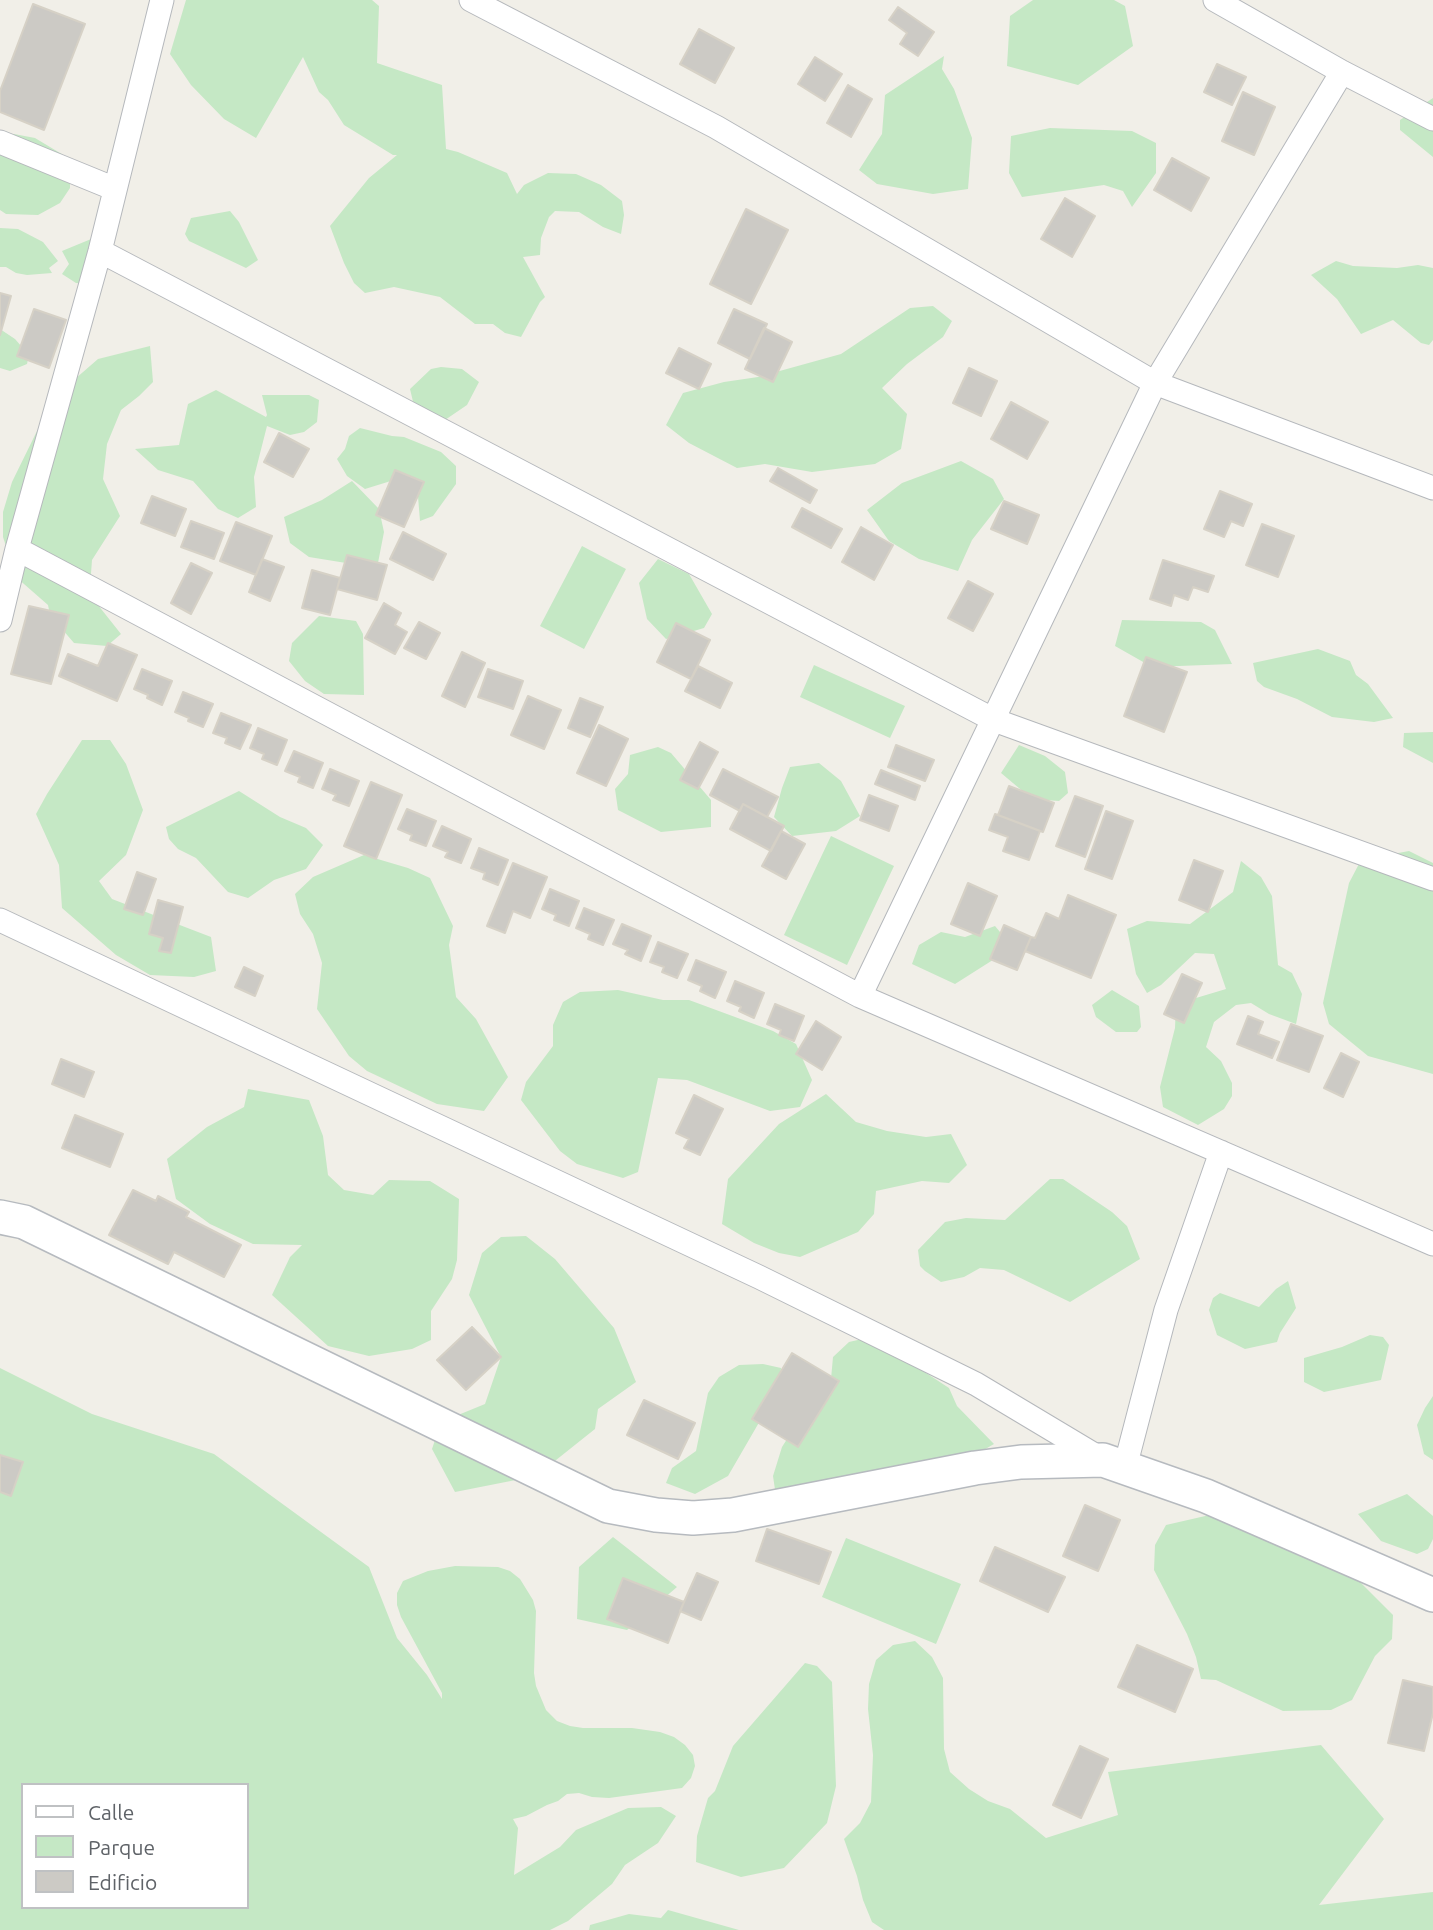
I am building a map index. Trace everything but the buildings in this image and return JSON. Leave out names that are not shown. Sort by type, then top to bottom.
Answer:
[{"type":"main road","points":[[0,1217],[24,1222],[608,1506],[656,1515],[694,1518],[733,1515],[975,1468],[1021,1462],[1114,1464],[1206,1496],[1433,1594]]},
{"type":"street","points":[[0,620],[16,550],[100,250],[162,0]]},
{"type":"street","points":[[471,0],[716,127],[1155,383],[1433,488]]},
{"type":"street","points":[[1215,0],[1238,6],[1342,72],[1433,119]]},
{"type":"street","points":[[860,996],[1155,383],[1342,72]]},
{"type":"street","points":[[0,142],[115,189]]},
{"type":"street","points":[[100,250],[993,720],[1433,879]]},
{"type":"street","points":[[16,550],[860,996],[1433,1244]]},
{"type":"street","points":[[0,920],[759,1277],[976,1384],[1114,1464],[1221,1152]]},
{"type":"green space","points":[[186,0],[372,0],[379,6],[377,63],[442,85],[446,149],[507,173],[517,194],[524,185],[548,173],[576,174],[601,185],[622,201],[624,215],[621,234],[603,227],[579,212],[555,211],[549,217],[541,238],[540,255],[523,257],[545,297],[521,337],[505,333],[493,324],[475,324],[440,297],[394,287],[365,293],[354,283],[330,226],[369,178],[397,155],[344,125],[328,100],[319,92],[303,57],[256,138],[224,119],[191,85],[170,54]]},
{"type":"green space","points":[[1033,0],[1114,0],[1125,6],[1133,46],[1078,85],[1007,66],[1010,16]]},
{"type":"green space","points":[[944,56],[942,69],[954,89],[972,138],[968,189],[933,194],[877,184],[859,170],[882,134],[885,95]]},
{"type":"green space","points":[[1433,98],[1433,157],[1400,130],[1400,120]]},
{"type":"green space","points":[[1050,128],[1132,131],[1156,143],[1156,173],[1132,207],[1123,191],[1104,185],[1022,197],[1009,173],[1011,136]]},
{"type":"green space","points":[[14,134],[35,138],[70,159],[70,188],[60,203],[38,215],[6,214],[0,210],[0,155]]},
{"type":"green space","points":[[230,211],[239,222],[258,260],[246,268],[189,241],[185,234],[191,218]]},
{"type":"green space","points":[[0,228],[18,229],[43,242],[58,261],[49,268],[52,273],[27,275],[0,267]]},
{"type":"green space","points":[[96,237],[90,284],[76,283],[62,274],[69,264],[62,251]]},
{"type":"green space","points":[[1336,261],[1353,266],[1397,268],[1418,265],[1433,268],[1433,340],[1429,345],[1421,343],[1393,320],[1361,334],[1337,299],[1311,275]]},
{"type":"green space","points":[[933,306],[952,321],[943,337],[907,364],[882,388],[907,414],[901,449],[875,464],[812,472],[765,464],[737,468],[689,443],[666,425],[683,393],[724,382],[758,377],[841,354],[910,308]]},
{"type":"green space","points":[[0,329],[15,339],[29,355],[27,364],[10,371],[0,368]]},
{"type":"green space","points":[[150,346],[153,382],[121,410],[107,444],[103,479],[120,516],[92,560],[90,587],[94,600],[121,634],[107,646],[74,643],[50,615],[48,605],[16,577],[3,537],[3,512],[12,482],[36,433],[51,407],[75,379],[98,359]]},
{"type":"green space","points":[[431,369],[462,369],[479,382],[467,405],[442,422],[415,410],[410,389]]},
{"type":"green space","points":[[216,390],[266,417],[262,395],[309,395],[319,400],[317,422],[304,432],[290,435],[267,426],[254,477],[256,507],[238,518],[218,509],[193,481],[158,470],[135,449],[179,445],[188,404]]},
{"type":"green space","points":[[360,428],[404,437],[441,452],[456,466],[456,484],[433,516],[420,521],[417,484],[394,480],[365,489],[347,476],[337,459],[345,449],[349,436]]},
{"type":"green space","points":[[961,461],[993,479],[1004,499],[972,540],[958,571],[919,559],[889,541],[867,510],[902,483]]},
{"type":"green space","points":[[352,481],[379,509],[384,532],[377,568],[309,557],[290,543],[284,517],[322,500]]},
{"type":"green space","points":[[582,546],[626,569],[584,649],[540,626]]},
{"type":"green space","points":[[658,559],[689,574],[712,614],[704,628],[666,639],[647,619],[639,583]]},
{"type":"green space","points":[[319,616],[356,621],[363,634],[364,695],[324,694],[305,681],[289,661],[292,643]]},
{"type":"green space","points":[[1122,620],[1201,622],[1215,630],[1232,664],[1152,667],[1115,646]]},
{"type":"green space","points":[[1318,649],[1350,661],[1356,675],[1368,684],[1393,718],[1374,722],[1332,717],[1297,699],[1264,687],[1257,681],[1253,663]]},
{"type":"green space","points":[[814,665],[905,706],[890,738],[800,697]]},
{"type":"green space","points":[[1433,732],[1433,763],[1403,747],[1404,733]]},
{"type":"green space","points":[[82,740],[110,740],[126,764],[143,810],[126,855],[99,881],[112,899],[211,937],[216,971],[194,977],[150,975],[116,955],[62,908],[59,865],[36,814]]},
{"type":"green space","points":[[1019,745],[1045,756],[1065,772],[1068,793],[1059,801],[1032,799],[1001,773]]},
{"type":"green space","points":[[658,747],[671,753],[711,800],[711,827],[661,832],[618,810],[615,789],[628,774],[630,755]]},
{"type":"green space","points":[[819,763],[841,781],[860,816],[836,831],[792,836],[774,817],[782,788],[790,767]]},
{"type":"green space","points":[[239,791],[280,817],[306,828],[323,845],[306,869],[274,880],[248,898],[228,892],[196,858],[178,849],[169,839],[166,827]]},
{"type":"green space","points":[[831,836],[894,866],[847,965],[784,935]]},
{"type":"green space","points":[[1409,851],[1433,863],[1433,1074],[1368,1056],[1329,1024],[1323,1003],[1349,883],[1361,860]]},
{"type":"green space","points":[[364,855],[408,868],[430,878],[453,926],[449,945],[456,997],[476,1019],[508,1077],[484,1111],[437,1104],[367,1071],[349,1056],[317,1009],[322,963],[313,934],[300,914],[295,894],[313,877]]},
{"type":"green space","points":[[1241,861],[1261,877],[1272,896],[1278,965],[1292,973],[1302,994],[1296,1024],[1269,1014],[1251,1003],[1236,1005],[1214,1022],[1206,1047],[1221,1061],[1232,1083],[1232,1096],[1224,1109],[1198,1125],[1163,1107],[1160,1087],[1175,1028],[1176,1004],[1226,989],[1214,954],[1195,953],[1161,985],[1147,993],[1136,974],[1127,929],[1147,921],[1190,924],[1233,892]]},
{"type":"green space","points":[[995,926],[1010,944],[996,958],[955,984],[912,964],[919,945],[941,932],[965,937]]},
{"type":"green space","points":[[618,990],[663,1000],[689,1000],[773,1031],[796,1044],[812,1080],[800,1107],[770,1111],[687,1080],[658,1078],[638,1172],[623,1178],[577,1164],[560,1151],[521,1100],[526,1082],[553,1046],[553,1025],[563,1002],[580,992]]},
{"type":"green space","points":[[1112,990],[1139,1006],[1141,1027],[1137,1032],[1116,1032],[1096,1017],[1092,1005]]},
{"type":"green space","points":[[248,1089],[309,1100],[323,1136],[328,1175],[344,1190],[373,1195],[389,1180],[430,1181],[459,1199],[457,1260],[452,1279],[431,1311],[431,1340],[412,1349],[369,1356],[328,1346],[272,1295],[290,1257],[302,1245],[253,1244],[210,1224],[176,1199],[167,1159],[207,1127],[244,1107]]},
{"type":"green space","points":[[826,1094],[856,1122],[887,1131],[926,1137],[951,1134],[967,1165],[949,1183],[922,1181],[876,1191],[874,1214],[858,1232],[800,1257],[779,1253],[754,1243],[722,1224],[728,1179],[779,1124]]},
{"type":"green space","points":[[1050,1179],[1063,1179],[1112,1212],[1127,1226],[1140,1259],[1070,1302],[1004,1270],[980,1268],[964,1277],[941,1282],[920,1266],[918,1250],[945,1222],[966,1218],[1005,1220]]},
{"type":"green space","points":[[526,1236],[555,1259],[614,1328],[636,1382],[598,1409],[595,1429],[536,1476],[455,1492],[432,1449],[441,1422],[485,1404],[501,1357],[469,1295],[482,1253],[501,1237]]},
{"type":"green space","points":[[1288,1281],[1296,1308],[1277,1342],[1245,1349],[1217,1335],[1209,1310],[1213,1298],[1220,1293],[1259,1307]]},
{"type":"green space","points":[[1370,1335],[1383,1337],[1389,1345],[1381,1380],[1324,1392],[1304,1382],[1304,1358],[1342,1347]]},
{"type":"green space","points":[[871,1337],[949,1388],[957,1406],[994,1444],[907,1494],[778,1510],[773,1476],[782,1447],[796,1425],[830,1390],[833,1357],[849,1342]]},
{"type":"green space","points":[[763,1364],[781,1368],[779,1388],[728,1476],[695,1494],[666,1483],[672,1468],[696,1451],[708,1393],[719,1377],[739,1365]]},
{"type":"green space","points":[[0,1368],[92,1414],[214,1454],[369,1567],[397,1638],[427,1675],[442,1699],[442,1693],[401,1617],[397,1593],[403,1581],[428,1571],[455,1566],[498,1567],[510,1571],[520,1579],[533,1600],[536,1611],[536,1686],[546,1710],[557,1721],[583,1728],[632,1728],[660,1732],[685,1745],[693,1755],[695,1766],[691,1778],[682,1788],[609,1798],[579,1793],[567,1794],[526,1816],[513,1819],[518,1828],[514,1875],[560,1847],[576,1830],[628,1808],[661,1807],[676,1816],[658,1843],[625,1865],[612,1884],[568,1921],[550,1930],[0,1930]]},
{"type":"green space","points":[[1433,1396],[1433,1460],[1424,1454],[1417,1425]]},
{"type":"green space","points":[[1407,1494],[1433,1516],[1433,1539],[1428,1549],[1417,1554],[1381,1541],[1358,1514]]},
{"type":"green space","points":[[1214,1514],[1324,1553],[1359,1581],[1393,1615],[1392,1639],[1375,1656],[1352,1700],[1331,1710],[1283,1711],[1216,1680],[1201,1679],[1187,1634],[1154,1570],[1155,1545],[1166,1525]]},
{"type":"green space","points":[[613,1537],[677,1587],[627,1630],[577,1619],[579,1567]]},
{"type":"green space","points":[[846,1538],[961,1584],[936,1644],[822,1597]]},
{"type":"green space","points":[[915,1641],[932,1657],[943,1678],[944,1749],[950,1772],[988,1801],[1010,1809],[1046,1838],[1118,1815],[1108,1772],[1321,1745],[1384,1819],[1319,1905],[1433,1892],[1433,1930],[884,1930],[872,1922],[844,1839],[860,1823],[871,1802],[873,1755],[868,1709],[869,1684],[876,1660],[893,1645]]},
{"type":"green space","points":[[805,1663],[817,1666],[832,1682],[836,1786],[827,1823],[784,1868],[741,1877],[696,1862],[697,1836],[708,1798],[715,1791],[733,1746]]},
{"type":"green space","points":[[668,1910],[739,1930],[589,1930],[590,1925],[629,1914],[661,1918]]}]
